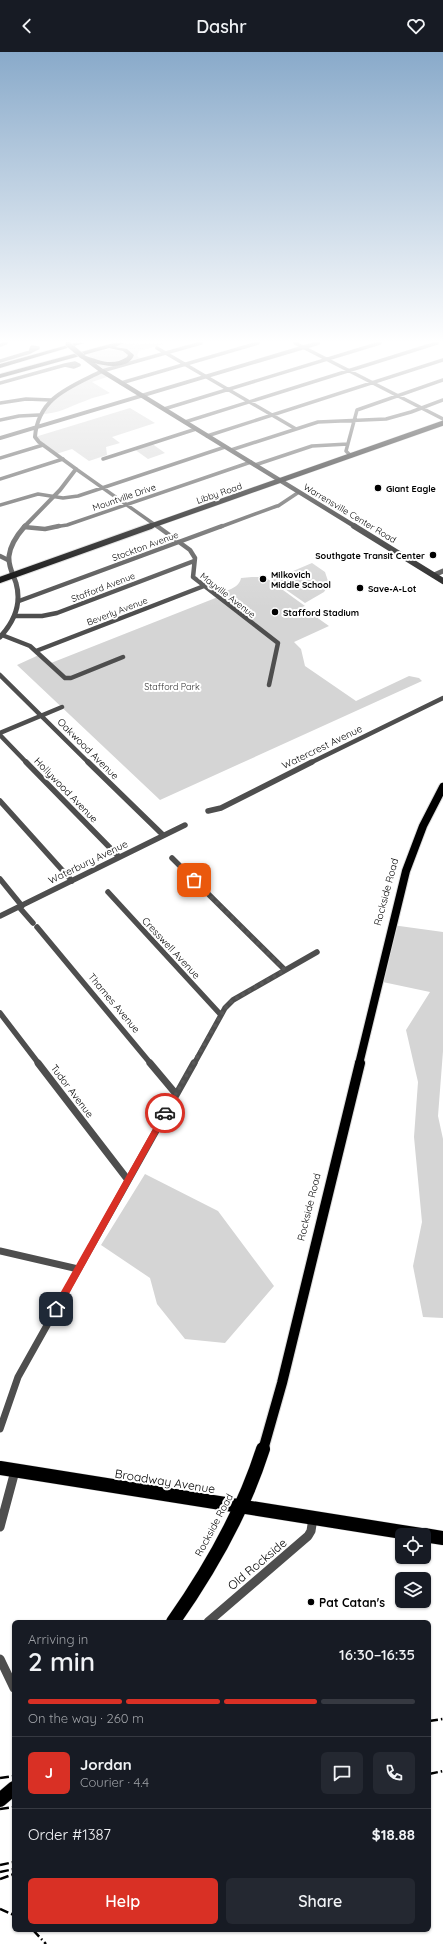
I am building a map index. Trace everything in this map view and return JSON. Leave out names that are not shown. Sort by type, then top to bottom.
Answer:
[{"type":"main road","name":"Warrensville Center Road","points":[[200,431],[443,581]]},
{"type":"main road","name":"Libby Road","points":[[0,580],[420,431]]},
{"type":"main road","name":"Rockside Road","points":[[174,1620],[185,1606],[241,1507],[269,1430],[406,871],[422,826],[443,787]]},
{"type":"main road","name":"Broadway Avenue","points":[[0,1468],[395,1531]]},
{"type":"main road","name":"Broadway Avenue","points":[[431,1536],[443,1538]]},
{"type":"main road","points":[[0,1800],[12,1790]]},
{"type":"street","points":[[0,438],[22,431]]},
{"type":"street","points":[[36,431],[35,437],[42,445],[76,469],[24,527],[15,541],[8,560],[12,576],[16,584],[19,601],[15,616],[1,636],[24,642],[36,650],[67,679],[123,657]]},
{"type":"street","points":[[103,459],[189,431]]},
{"type":"street","points":[[207,436],[222,431]]},
{"type":"street","points":[[230,450],[289,431]]},
{"type":"street","points":[[351,431],[346,451],[351,456]]},
{"type":"street","name":"Mountville Drive","points":[[24,527],[45,529],[67,525],[126,504],[315,445],[332,443],[348,444]]},
{"type":"street","points":[[0,458],[42,445]]},
{"type":"street","points":[[0,505],[29,495],[38,494],[70,497],[225,447]]},
{"type":"street","points":[[0,479],[63,459]]},
{"type":"street","name":"Mayville Avenue","points":[[76,469],[179,542],[194,555],[192,576],[278,643],[269,685]]},
{"type":"street","name":"Stockton Avenue","points":[[19,601],[28,599],[278,506],[299,492]]},
{"type":"street","points":[[0,556],[8,560]]},
{"type":"street","name":"Stafford Avenue","points":[[15,616],[42,616],[57,613],[194,562]]},
{"type":"street","points":[[434,575],[443,571]]},
{"type":"street","name":"Beverly Avenue","points":[[36,650],[204,586]]},
{"type":"street","name":"Oakwood Avenue","points":[[0,675],[163,835]]},
{"type":"street","name":"Watercrest Avenue","points":[[208,810],[221,808],[258,788],[443,698]]},
{"type":"street","points":[[0,734],[62,707]]},
{"type":"street","name":"Hollywood Avenue","points":[[0,734],[119,857]]},
{"type":"street","points":[[0,801],[72,881]]},
{"type":"street","name":"Waterbury Avenue","points":[[0,916],[185,825]]},
{"type":"street","points":[[172,858],[285,970]]},
{"type":"street","name":"Thames Avenue","points":[[0,879],[35,925],[176,1094]]},
{"type":"street","name":"Cresswell Avenue","points":[[108,892],[221,1015]]},
{"type":"street","points":[[0,1429],[7,1405],[18,1377],[221,1015],[233,1000],[317,952]]},
{"type":"street","name":"Tudor Avenue","points":[[0,1013],[128,1180]]},
{"type":"street","points":[[0,1251],[78,1269]]},
{"type":"street","points":[[0,1527],[14,1471]]},
{"type":"street","name":"Old Rockside","points":[[210,1620],[308,1536],[311,1531],[313,1518]]},
{"type":"street","points":[[0,1659],[12,1684]]},
{"type":"green space","points":[[54,431],[130,431],[112,437],[120,443],[106,447],[107,455],[89,461],[72,449],[56,454],[35,437]]},
{"type":"green space","points":[[151,443],[165,453],[148,459],[134,449]]},
{"type":"green space","points":[[312,563],[325,572],[329,584],[324,592],[305,603],[272,580]]},
{"type":"green space","name":"Stafford Park","points":[[265,577],[305,606],[302,607],[329,626],[294,642],[301,649],[305,666],[356,701],[409,676],[419,678],[422,681],[160,800],[17,665],[41,654],[51,663],[218,597],[216,594],[235,587],[240,582],[241,578]]},
{"type":"green space","points":[[392,925],[443,932],[443,1051],[438,1116],[443,1139],[443,1318],[423,1317],[413,1266],[422,1222],[414,1137],[418,1082],[406,1030],[430,992],[378,981]]},
{"type":"green space","points":[[145,1174],[218,1211],[274,1286],[225,1343],[185,1339],[157,1304],[150,1278],[101,1245]]},
{"type":"railway","points":[[431,1721],[443,1719]]},
{"type":"railway","points":[[431,1774],[443,1771]]},
{"type":"railway","points":[[0,1778],[12,1776]]},
{"type":"railway","points":[[0,1809],[12,1807]]},
{"type":"railway","points":[[0,1865],[12,1862]]},
{"type":"railway","points":[[0,1872],[12,1869]]},
{"type":"railway","points":[[0,1879],[12,1875]]},
{"type":"railway","points":[[0,1909],[12,1914]]},
{"type":"railway","points":[[35,1932],[46,1944]]},
{"type":"way so far","points":[[165,1113],[228,1004],[285,970],[194,880]]},
{"type":"place","name":"Giant Eagle","points":[[378,488]]},
{"type":"place","name":"Southgate Transit Center","points":[[433,555]]},
{"type":"place","name":"Milkovich Middle School","points":[[263,579]]},
{"type":"place","name":"Save-A-Lot","points":[[360,588]]},
{"type":"place","name":"Stafford Stadium","points":[[275,612]]},
{"type":"place","name":"Pat Catan's","points":[[311,1602]]},
{"type":"route","points":[[56,1309],[165,1113]]}]
